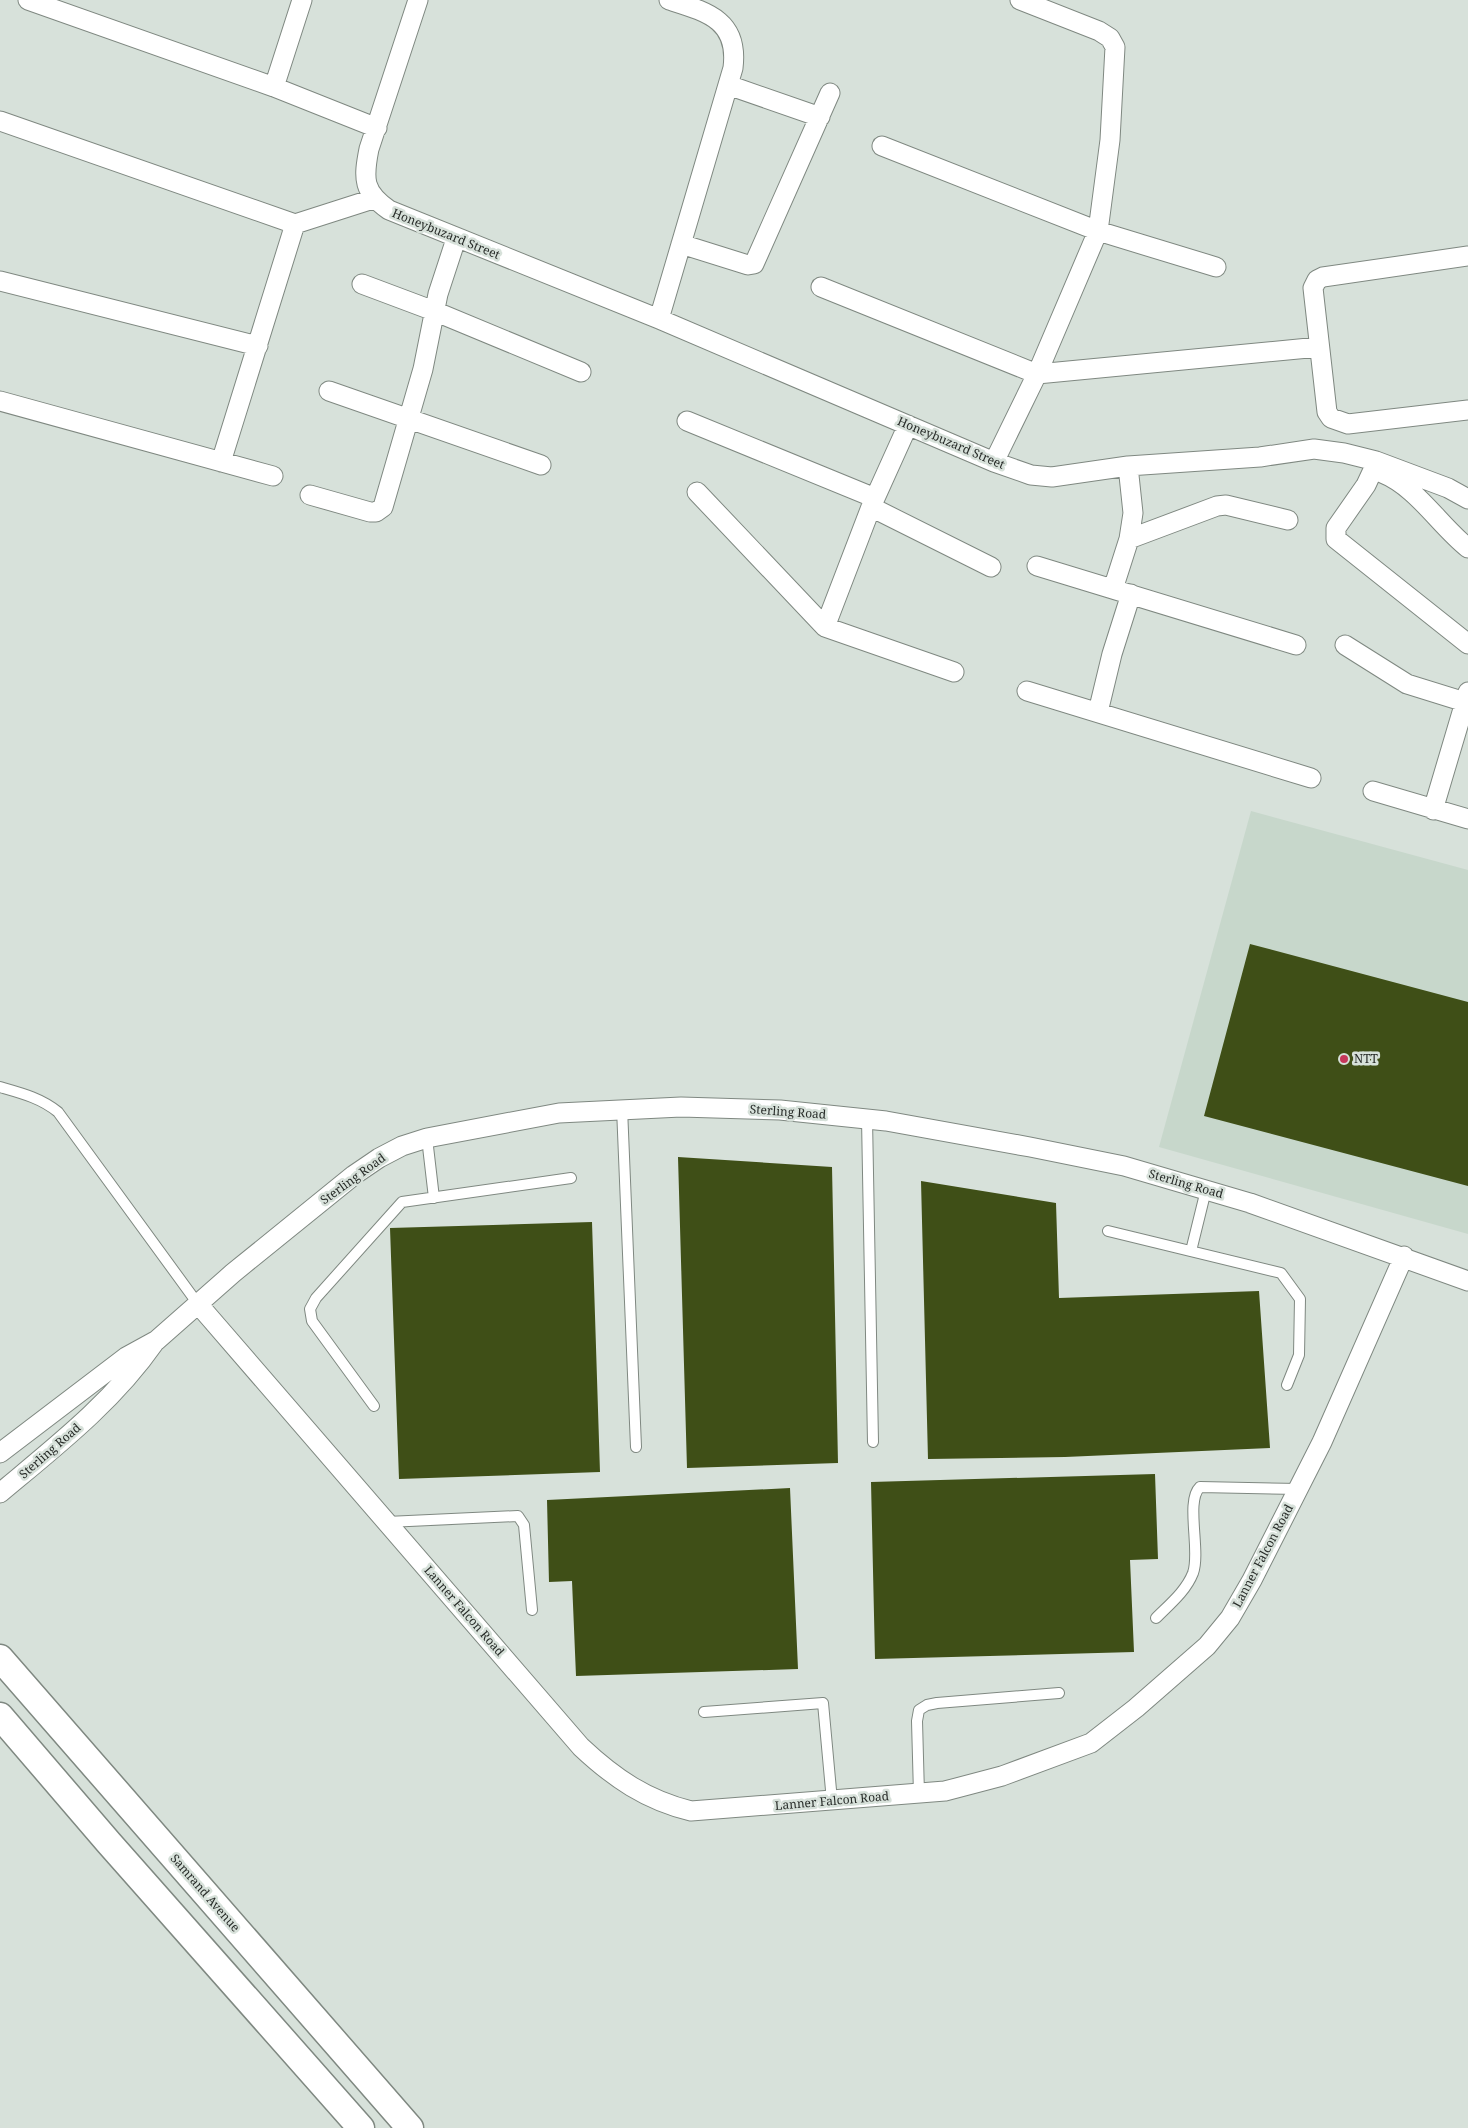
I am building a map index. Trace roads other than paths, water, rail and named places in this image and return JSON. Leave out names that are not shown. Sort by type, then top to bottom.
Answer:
[{"type":"main road","name":"Samrand Avenue","points":[[0,1658],[410,2128]]},
{"type":"main road","points":[[0,1716],[109,1843],[361,2128]]},
{"type":"street","points":[[28,0],[274,87],[377,128]]},
{"type":"street","points":[[274,87],[302,0]]},
{"type":"street","points":[[0,122],[295,224],[373,199],[366,183],[365,169],[418,0]]},
{"type":"street","points":[[659,319],[728,85],[734,57],[729,32],[709,14],[668,0]]},
{"type":"street","points":[[994,462],[1037,374],[1098,231],[1110,140],[1115,47],[1110,38],[1099,31],[1020,0]]},
{"type":"street","points":[[728,85],[820,117]]},
{"type":"street","points":[[681,244],[748,265],[754,264],[830,93]]},
{"type":"street","points":[[882,146],[1098,231],[1216,267]]},
{"type":"street","name":"Honeybuzard Street","points":[[373,199],[389,210],[456,239],[659,319],[1031,476],[1052,477],[1128,466],[1260,457],[1314,449],[1344,453],[1376,461],[1448,488],[1468,499]]},
{"type":"street","points":[[221,462],[295,224]]},
{"type":"street","points":[[310,495],[370,512],[380,510],[384,503],[423,369],[434,311],[445,270],[456,239]]},
{"type":"street","points":[[1468,256],[1323,276],[1317,280],[1313,288],[1327,412],[1332,418],[1348,424],[1468,410]]},
{"type":"street","points":[[0,281],[258,346]]},
{"type":"street","points":[[362,284],[434,311],[581,372]]},
{"type":"street","points":[[821,287],[1037,374],[1319,347]]},
{"type":"street","points":[[329,391],[409,417],[541,465]]},
{"type":"street","points":[[0,401],[273,476]]},
{"type":"street","points":[[687,421],[873,502],[991,567]]},
{"type":"street","points":[[825,628],[873,502],[908,425]]},
{"type":"street","name":"Honeybuzard Street","points":[[1260,457],[1316,458],[1342,461],[1390,477],[1413,493],[1468,548]]},
{"type":"street","points":[[1098,712],[1112,654],[1130,539],[1133,513],[1128,466]]},
{"type":"street","points":[[1373,470],[1366,485],[1336,528],[1336,539],[1468,644]]},
{"type":"street","points":[[697,492],[825,628],[954,672]]},
{"type":"street","points":[[1130,539],[1217,506],[1226,505],[1288,520]]},
{"type":"street","points":[[1037,566],[1296,645]]},
{"type":"street","points":[[1345,644],[1407,684],[1467,699],[1433,810]]},
{"type":"street","points":[[1027,691],[1311,778]]},
{"type":"street","points":[[1373,791],[1468,819]]},
{"type":"street","name":"Sterling Road","points":[[0,1453],[126,1357],[157,1340],[354,1175],[402,1146],[427,1138],[559,1113],[681,1106],[780,1110],[867,1119],[1124,1166],[1206,1190],[1404,1256],[1468,1281]]},
{"type":"street","name":"Lanner Falcon Road","points":[[198,1304],[581,1747],[603,1768],[635,1789],[662,1804],[691,1811],[945,1791],[1002,1776],[1091,1743],[1136,1708],[1207,1646],[1230,1618],[1252,1580],[1322,1442],[1404,1256]]},
{"type":"street","name":"Sterling Road","points":[[0,1493],[92,1414],[138,1366],[157,1340]]},
{"type":"lane","points":[[0,1088],[34,1097],[48,1103],[58,1112],[198,1304]]},
{"type":"lane","points":[[622,1108],[636,1447]]},
{"type":"lane","points":[[867,1119],[874,1442]]},
{"type":"lane","points":[[427,1138],[434,1198]]},
{"type":"lane","points":[[374,1406],[312,1321],[310,1310],[316,1298],[402,1202],[571,1178]]},
{"type":"lane","points":[[1191,1251],[1206,1190]]},
{"type":"lane","points":[[1108,1231],[1281,1273],[1300,1299],[1299,1355],[1287,1385]]},
{"type":"lane","points":[[1156,1618],[1185,1589],[1193,1573],[1196,1560],[1194,1496],[1200,1487],[1298,1489]]},
{"type":"lane","points":[[387,1522],[518,1516],[524,1525],[532,1610]]},
{"type":"lane","points":[[919,1794],[917,1721],[919,1710],[937,1703],[1059,1693]]},
{"type":"lane","points":[[704,1712],[823,1703],[832,1800]]},
{"type":"place","name":"NTT","points":[[1344,1059]]}]
